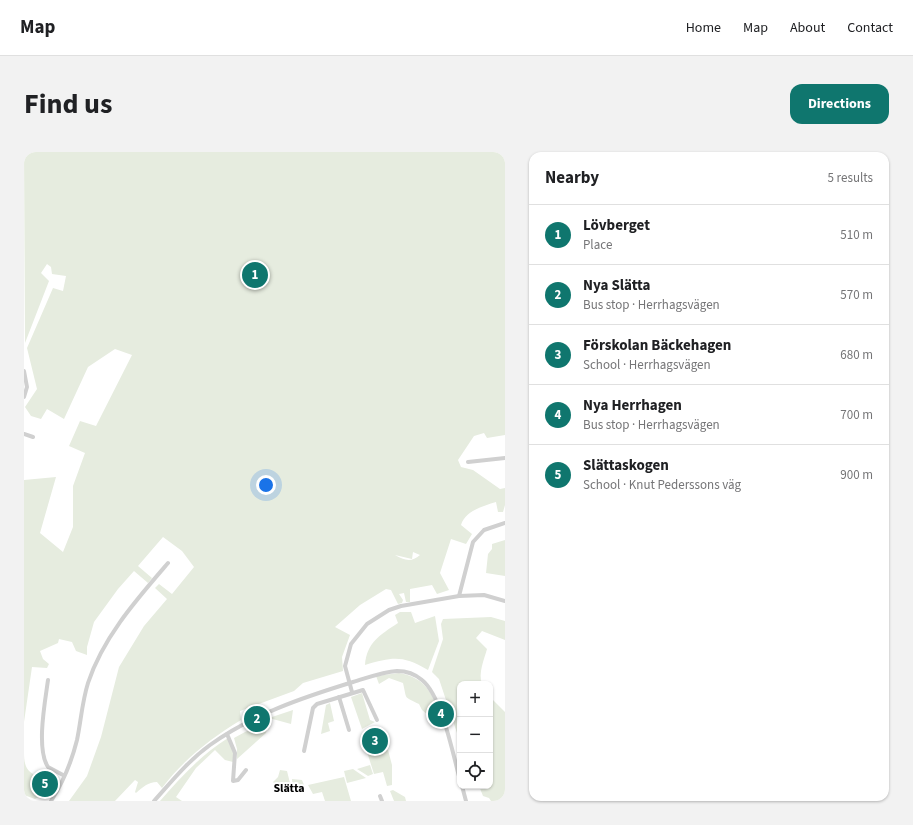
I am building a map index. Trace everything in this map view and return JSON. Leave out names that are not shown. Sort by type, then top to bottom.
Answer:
[{"type":"street","points":[[24,371],[27,387],[24,397]]},
{"type":"street","points":[[24,434],[33,437]]},
{"type":"street","points":[[468,462],[505,458]]},
{"type":"street","points":[[459,596],[472,542],[484,530],[505,523]]},
{"type":"street","points":[[51,801],[75,747],[83,699],[95,665],[128,610],[168,563]]},
{"type":"street","points":[[352,692],[347,675],[346,658],[351,644],[359,633],[372,620],[398,606],[459,596],[484,595],[505,601]]},
{"type":"street","points":[[154,801],[196,757],[227,734],[273,712],[349,683],[383,673],[397,671],[409,673],[423,681],[430,688],[437,702],[457,770]]},
{"type":"street","points":[[48,680],[42,724],[44,758],[48,767],[63,775]]},
{"type":"street","points":[[304,750],[314,706],[352,692],[363,690],[376,720]]},
{"type":"street","points":[[339,697],[349,730]]},
{"type":"street","points":[[227,734],[235,753],[233,781],[238,780],[246,770]]},
{"type":"street","points":[[463,789],[466,801]]},
{"type":"street","points":[[380,796],[382,801]]},
{"type":"shaded area","points":[[24,152],[505,152],[505,435],[487,438],[484,433],[474,436],[458,460],[461,467],[473,470],[500,489],[505,488],[505,505],[503,512],[498,512],[496,502],[475,510],[463,520],[461,525],[472,534],[466,544],[451,539],[440,573],[449,590],[437,594],[432,585],[410,589],[410,602],[406,602],[404,593],[399,594],[403,600],[402,603],[398,604],[391,590],[386,589],[360,605],[335,627],[350,635],[342,657],[343,671],[303,683],[294,691],[240,711],[241,720],[198,750],[179,768],[162,788],[157,782],[154,782],[146,785],[136,793],[138,782],[135,780],[115,801],[69,801],[87,776],[101,737],[119,667],[144,626],[167,599],[155,588],[159,584],[172,594],[194,567],[182,551],[163,537],[138,566],[152,578],[148,583],[134,571],[118,589],[94,622],[87,647],[87,655],[76,651],[72,642],[59,639],[58,643],[40,651],[43,659],[49,664],[47,668],[32,667],[24,722],[24,480],[56,477],[40,533],[63,552],[73,527],[73,486],[85,453],[69,446],[80,421],[96,426],[132,355],[115,349],[88,367],[64,419],[47,409],[41,419],[31,416],[25,407],[37,389],[27,348],[53,288],[63,291],[66,276],[52,274],[51,267],[47,264],[41,273],[49,281],[25,343]],"holes":[[[413,552],[420,555],[411,560],[395,555],[412,559]]]},
{"type":"shaded area","points":[[505,540],[505,576],[486,573],[488,554],[492,549],[492,544]]},
{"type":"shaded area","points":[[400,612],[411,612],[415,623],[435,616],[439,641],[428,670],[411,662],[397,659],[383,660],[365,665],[368,650],[380,635],[398,623],[395,615]]},
{"type":"shaded area","points":[[491,617],[505,621],[505,640],[482,631],[476,638],[487,649],[481,671],[481,681],[457,681],[457,733],[439,679],[432,672],[443,639],[441,624],[443,619]]},
{"type":"shaded area","points":[[399,673],[414,677],[425,686],[433,697],[438,712],[428,715],[422,710],[419,704],[406,697],[403,683],[389,678],[379,684],[376,676]]},
{"type":"shaded area","points":[[362,693],[370,720],[375,722],[362,729],[351,697]]},
{"type":"shaded area","points":[[493,700],[505,712],[505,801],[491,801],[489,798],[483,796],[480,789],[493,789]]},
{"type":"shaded area","points":[[330,703],[334,721],[328,723],[330,731],[321,734],[326,705]]},
{"type":"shaded area","points":[[293,710],[291,724],[269,718]]},
{"type":"shaded area","points":[[268,723],[266,733],[237,759],[237,749],[234,738]]},
{"type":"shaded area","points":[[366,734],[372,752],[388,750],[392,765],[392,785],[387,786],[383,772],[374,774],[362,736]]},
{"type":"shaded area","points":[[228,738],[234,755],[233,762],[225,760],[215,750],[196,768],[176,797],[182,801],[160,801],[200,759]]},
{"type":"shaded area","points":[[24,759],[28,770],[33,774],[34,793],[40,796],[35,799],[24,795]]},
{"type":"shaded area","points":[[370,765],[373,774],[368,776],[357,769]]},
{"type":"shaded area","points":[[353,769],[366,778],[347,783],[344,771]]},
{"type":"shaded area","points":[[280,770],[287,771],[290,783],[289,791],[281,790],[273,782],[278,777]]},
{"type":"shaded area","points":[[344,777],[351,801],[325,801],[322,792],[313,794],[308,785]]},
{"type":"shaded area","points":[[292,779],[302,780],[306,790],[293,793]]},
{"type":"shaded area","points":[[393,790],[405,797],[406,801],[394,801],[390,791]]},
{"type":"place","name":"Lövberget","points":[[255,275]]},
{"type":"place","name":"Nya Herrhagen","points":[[441,714]]},
{"type":"place","name":"Nya Slätta","points":[[257,719]]},
{"type":"place","name":"Förskolan Bäckehagen","points":[[375,741]]},
{"type":"place","name":"Slättaskogen","points":[[45,784]]},
{"type":"district","name":"Slätta","points":[[289,788]]}]
